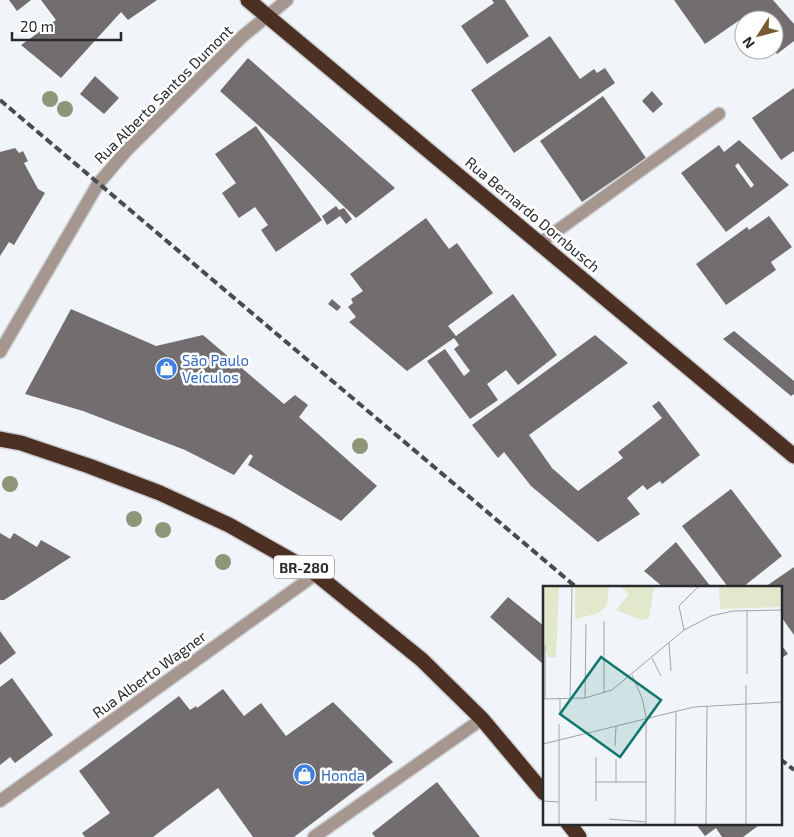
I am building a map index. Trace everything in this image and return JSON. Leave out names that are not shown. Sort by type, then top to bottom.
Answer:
[{"type":"highway","name":"Rua Bernardo Dornbusch","points":[[248,0],[794,456]]},
{"type":"highway","name":"BR-280","points":[[0,439],[21,443],[160,493],[229,525],[316,574],[422,660],[482,719],[543,791]]},
{"type":"highway","points":[[569,824],[579,837]]},
{"type":"street","name":"Rua Alberto Santos Dumont","points":[[0,352],[98,184],[126,151],[243,36],[287,0]]},
{"type":"street","points":[[540,243],[719,114]]},
{"type":"street","name":"Rua Alberto Wagner","points":[[0,800],[316,574]]},
{"type":"street","points":[[314,837],[482,719]]},
{"type":"building","points":[[9,0],[31,0],[17,11]]},
{"type":"building","points":[[41,0],[157,0],[128,20],[121,12],[61,78],[21,45],[56,20]]},
{"type":"building","points":[[492,0],[505,0],[529,36],[487,64],[461,26],[494,3]]},
{"type":"building","points":[[674,0],[773,0],[782,10],[734,10],[734,24],[705,44]]},
{"type":"building","points":[[784,13],[794,24],[794,41],[784,49]]},
{"type":"building","points":[[550,36],[580,79],[594,69],[597,73],[605,68],[615,83],[514,153],[471,90]]},
{"type":"building","points":[[248,58],[395,188],[356,218],[277,142],[220,91]]},
{"type":"building","points":[[95,76],[119,98],[104,114],[80,94]]},
{"type":"building","points":[[794,88],[794,151],[781,160],[752,118]]},
{"type":"building","points":[[652,91],[663,104],[653,113],[642,101]]},
{"type":"building","points":[[603,96],[646,158],[582,202],[540,141]]},
{"type":"building","points":[[256,126],[322,220],[276,252],[261,230],[268,225],[255,207],[239,218],[222,193],[236,183],[215,154]]},
{"type":"building","points":[[739,140],[789,185],[726,232],[681,173],[719,145],[724,152]],"holes":[[[738,163],[754,185],[751,188],[735,166]]]},
{"type":"building","points":[[15,148],[19,153],[23,151],[28,161],[24,163],[38,189],[45,193],[14,245],[9,242],[0,256],[0,152]]},
{"type":"building","points":[[336,206],[339,210],[344,208],[352,219],[346,224],[340,216],[327,225],[322,216]]},
{"type":"building","points":[[769,216],[792,247],[771,262],[776,270],[726,305],[696,264],[747,227],[749,230]]},
{"type":"building","points":[[426,218],[449,249],[457,243],[493,293],[448,326],[456,336],[513,294],[557,355],[518,385],[506,370],[487,384],[498,400],[470,419],[427,361],[445,349],[464,376],[470,371],[454,349],[459,345],[454,338],[407,371],[349,322],[356,317],[348,307],[353,303],[351,299],[363,291],[350,274]]},
{"type":"building","points":[[332,299],[341,307],[337,311],[328,304]]},
{"type":"building","points":[[71,309],[156,346],[203,335],[284,404],[295,395],[308,405],[299,417],[377,486],[341,521],[248,465],[253,456],[250,454],[234,475],[185,450],[83,411],[25,394]]},
{"type":"building","points":[[734,331],[794,381],[794,394],[791,396],[723,339]]},
{"type":"building","points":[[595,335],[628,363],[529,435],[552,468],[578,491],[623,458],[618,452],[662,418],[652,406],[659,401],[700,455],[662,484],[660,481],[647,490],[643,485],[627,498],[640,514],[598,542],[531,486],[504,452],[498,458],[472,425]]},
{"type":"building","points":[[731,489],[782,556],[744,586],[727,586],[682,526]]},
{"type":"building","points":[[0,533],[10,539],[14,533],[37,547],[41,540],[71,557],[4,600],[0,600]]},
{"type":"building","points":[[676,542],[710,586],[662,586],[644,571]]},
{"type":"building","points":[[794,567],[794,635],[782,618],[782,586],[766,586]]},
{"type":"building","points":[[508,597],[543,625],[543,664],[490,617]]},
{"type":"building","points":[[0,631],[16,653],[0,665]]},
{"type":"building","points":[[782,646],[788,654],[782,658]]},
{"type":"building","points":[[12,678],[53,735],[15,763],[10,757],[0,765],[0,687]]},
{"type":"building","points":[[223,689],[244,716],[261,703],[286,736],[333,702],[393,762],[294,837],[253,837],[218,788],[153,837],[85,837],[82,833],[110,813],[79,771],[179,696],[190,710],[196,706],[197,708]]},
{"type":"building","points":[[437,782],[480,837],[375,837],[372,833]]},
{"type":"building","points":[[696,824],[761,824],[743,837],[722,837],[716,828],[705,836]]},
{"type":"railway","points":[[0,100],[575,586]]},
{"type":"railway","points":[[782,761],[794,770]]},
{"type":"place","name":"São Paulo Veículos","points":[[166,369]]},
{"type":"place","name":"Honda","points":[[305,775]]}]
